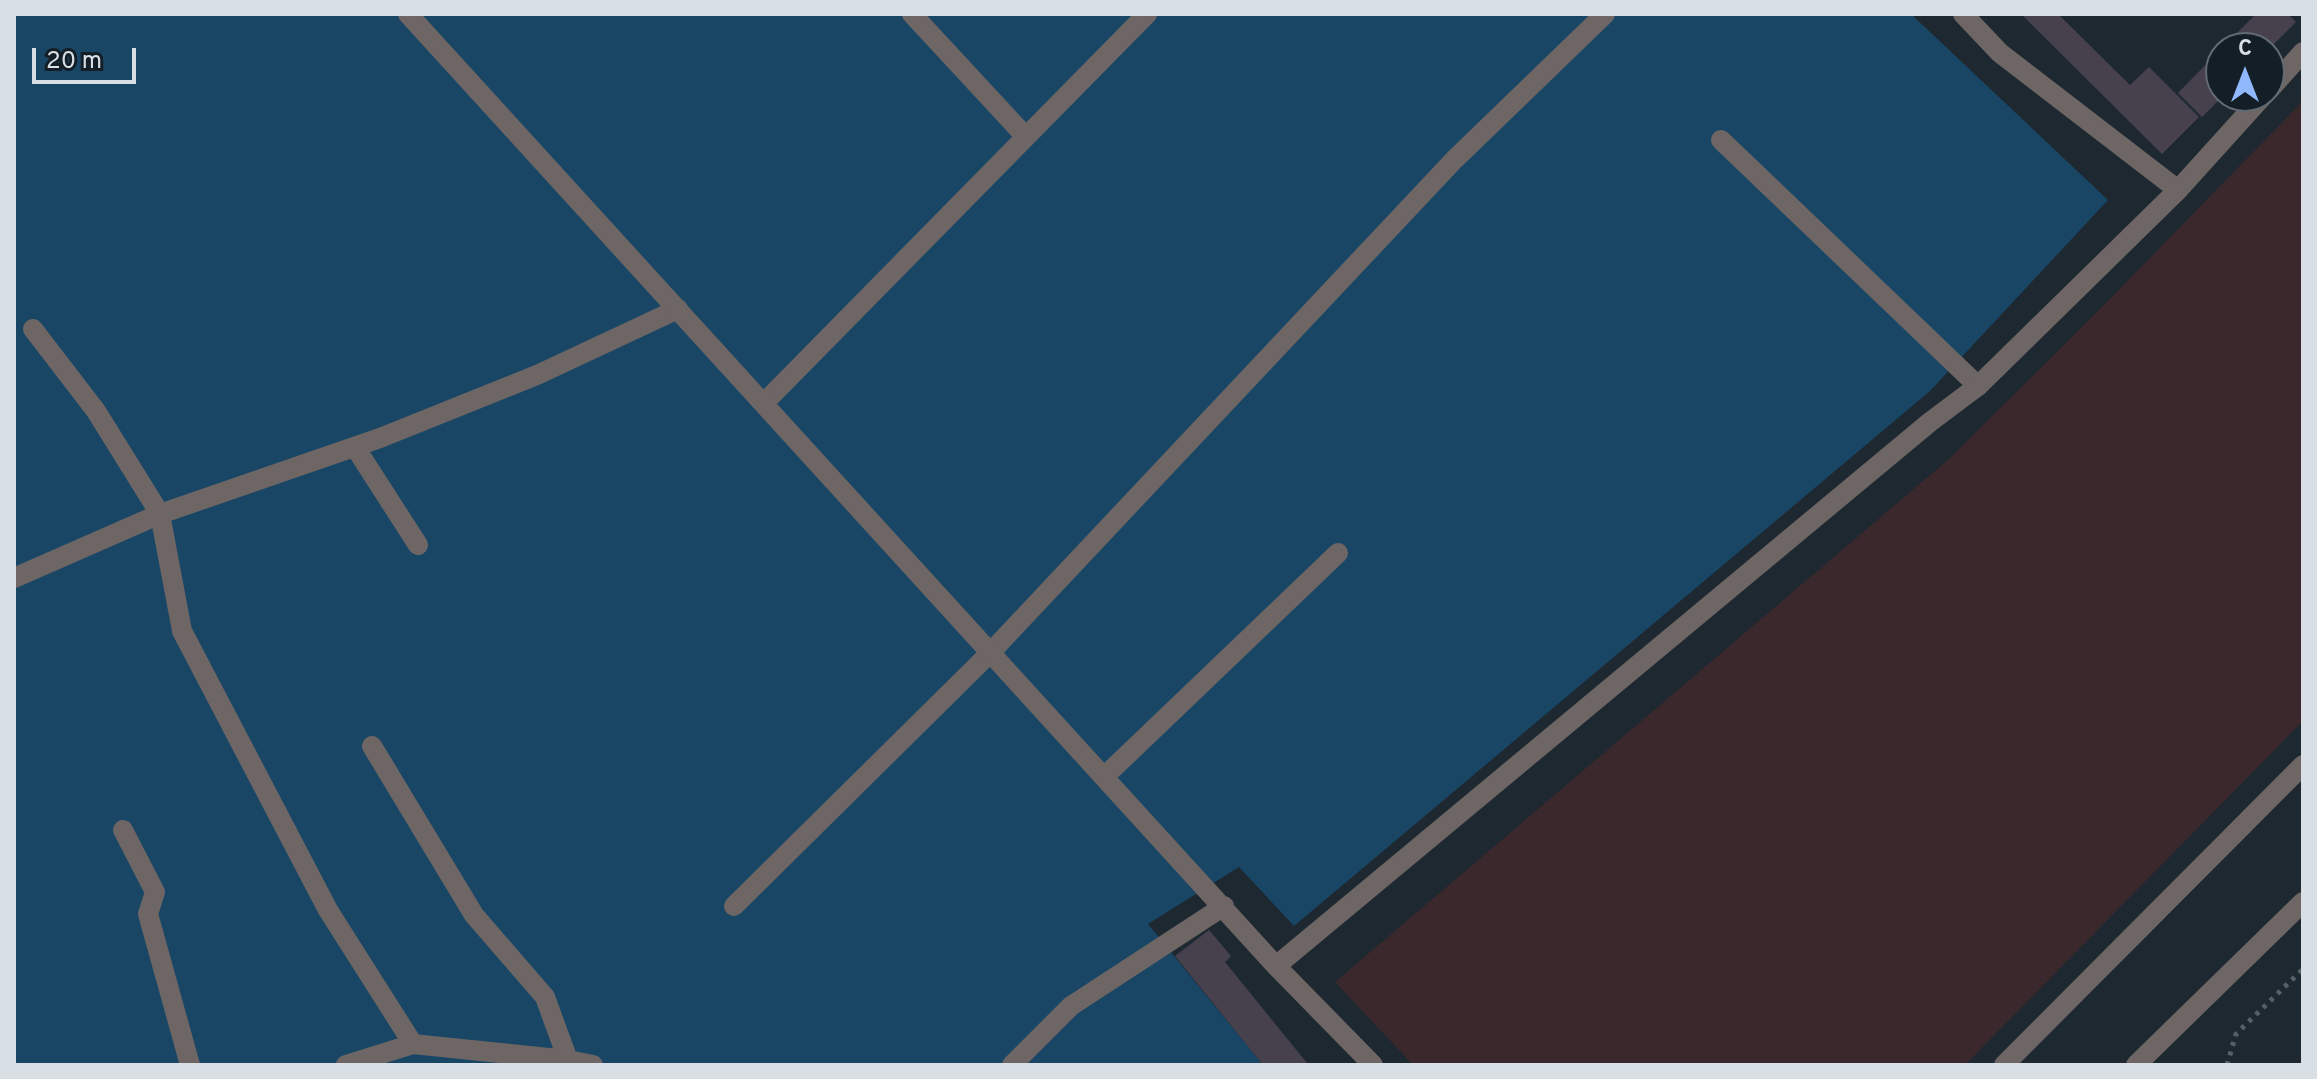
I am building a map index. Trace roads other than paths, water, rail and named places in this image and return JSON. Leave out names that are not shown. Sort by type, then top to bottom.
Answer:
[{"type":"street","points":[[408,14],[1276,966],[1373,1065]]},
{"type":"street","points":[[912,14],[1026,137]]},
{"type":"street","points":[[764,403],[1147,14]]},
{"type":"street","points":[[734,906],[991,652],[1454,160],[1605,14]]},
{"type":"street","points":[[1963,14],[2000,53],[2178,190]]},
{"type":"street","points":[[2285,72],[2303,52]]},
{"type":"street","points":[[1276,966],[1930,422],[1978,386],[2178,190],[2249,112]]},
{"type":"street","points":[[1721,140],[1978,386]]},
{"type":"street","points":[[14,578],[160,514],[355,447],[537,375],[678,309]]},
{"type":"street","points":[[33,329],[96,411],[160,514],[182,631],[328,910],[413,1044]]},
{"type":"street","points":[[355,447],[418,545]]},
{"type":"street","points":[[1105,776],[1338,553]]},
{"type":"street","points":[[372,746],[474,915],[545,997],[568,1060]]},
{"type":"street","points":[[2004,1065],[2303,765]]},
{"type":"street","points":[[123,830],[155,892],[148,914],[190,1065]]},
{"type":"street","points":[[2136,1065],[2303,902]]},
{"type":"street","points":[[1012,1065],[1071,1006],[1224,906]]},
{"type":"street","points":[[346,1065],[413,1044],[593,1065]]}]
